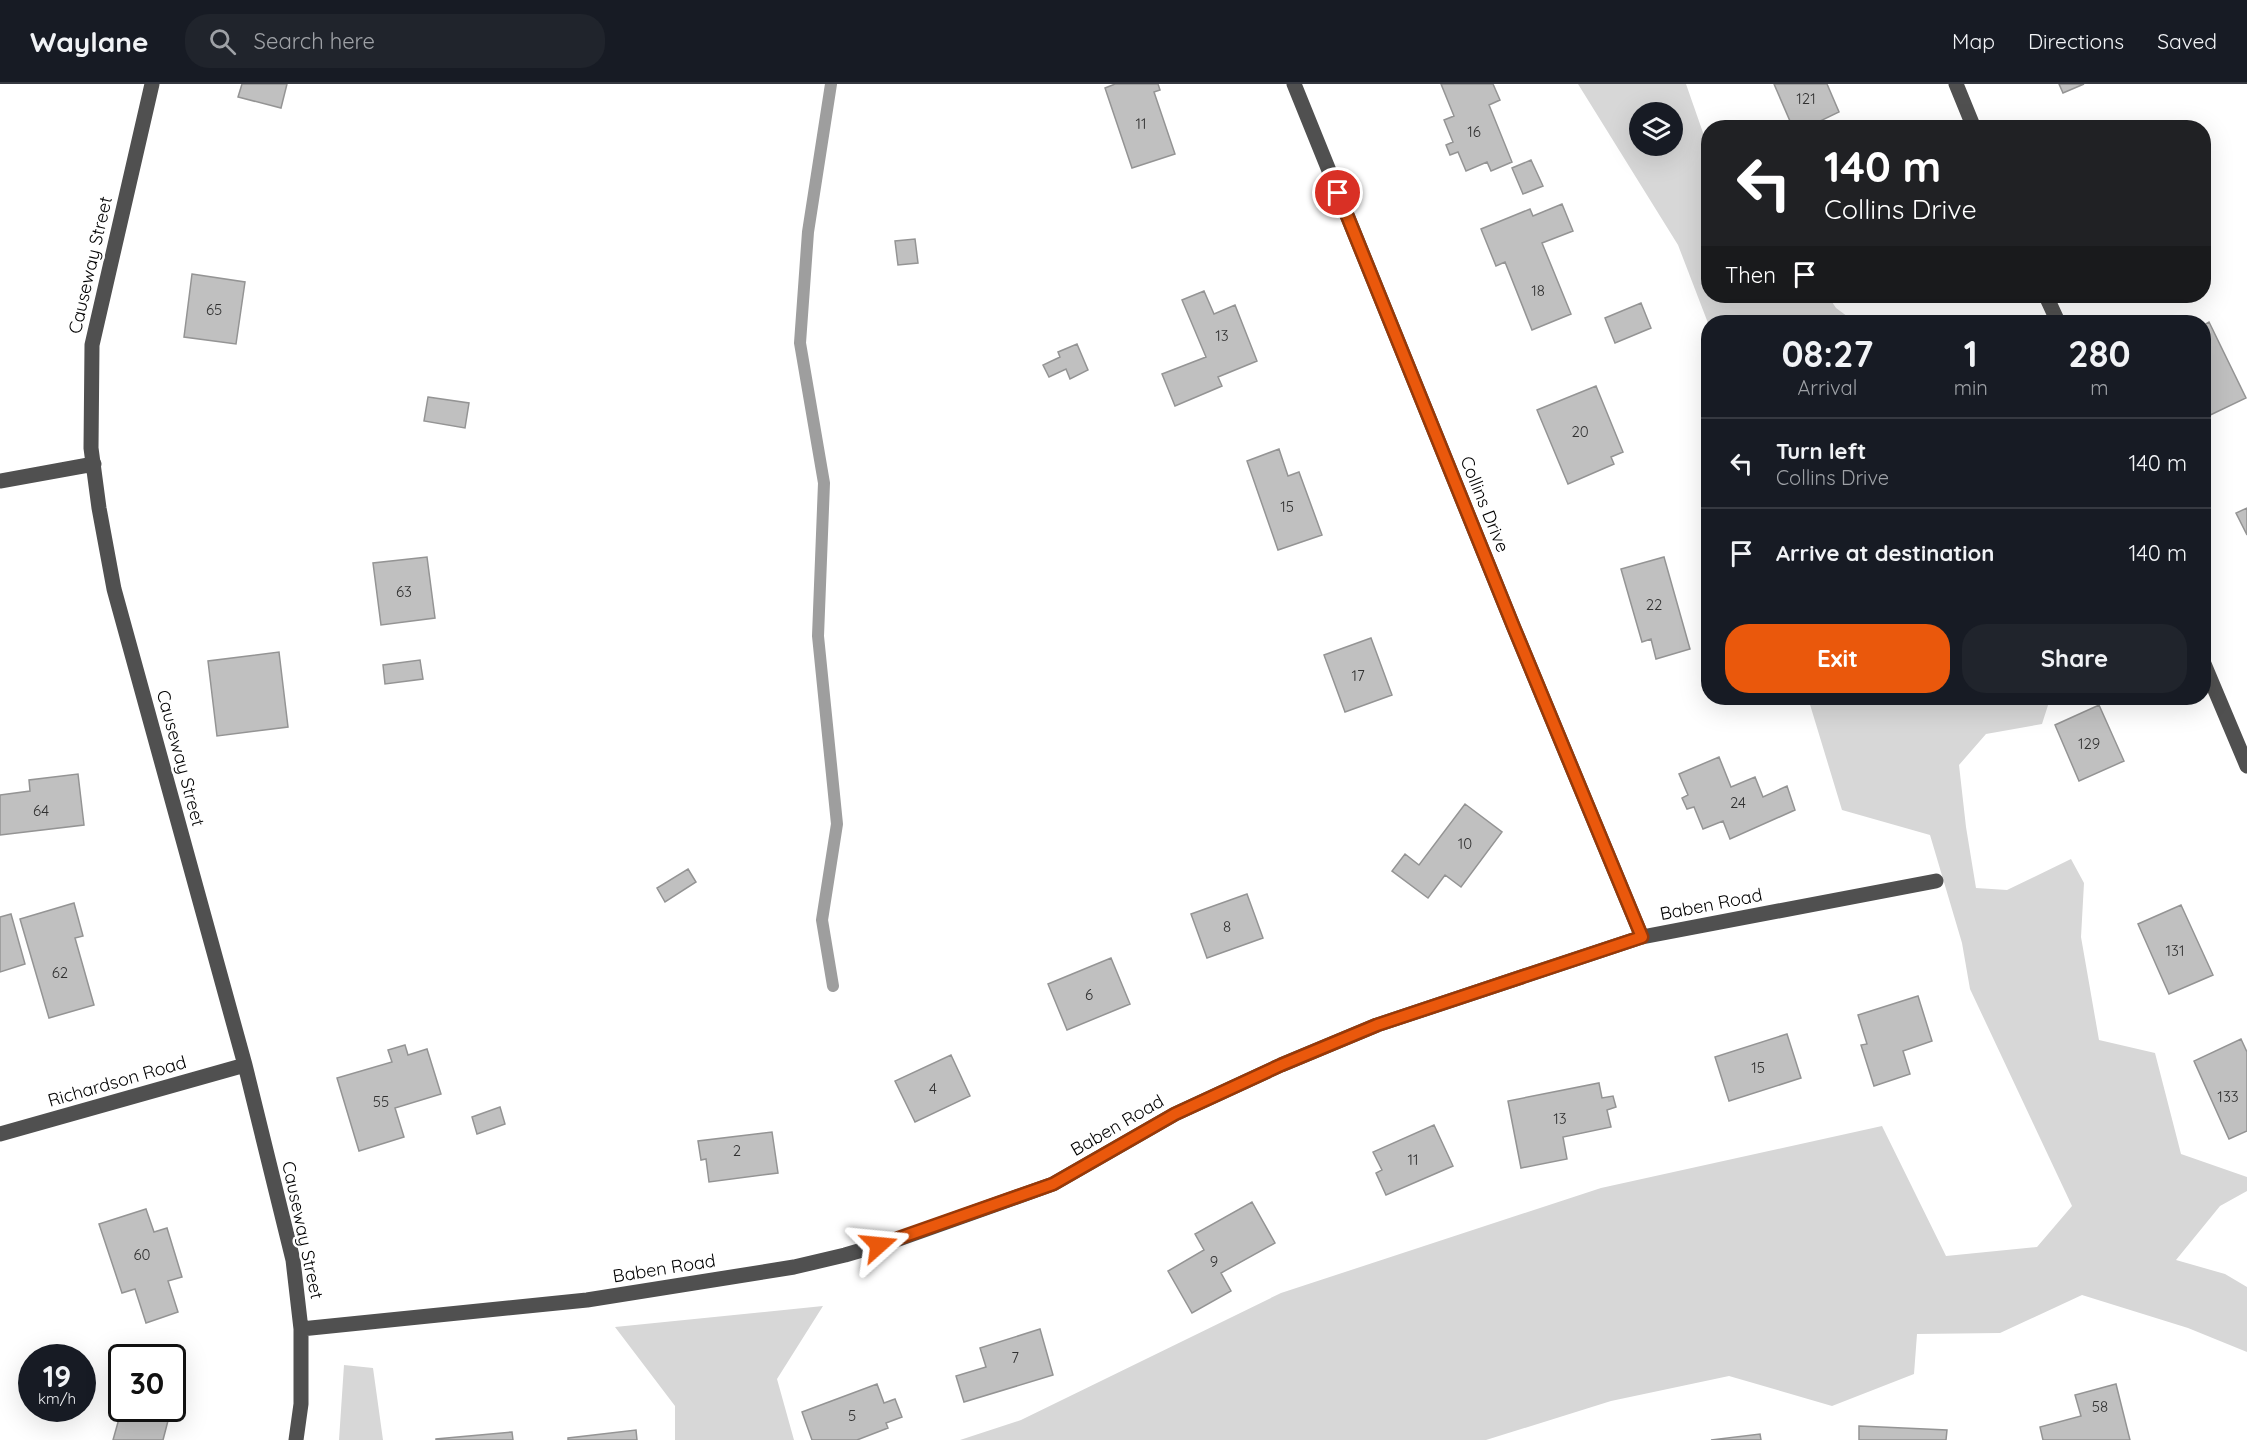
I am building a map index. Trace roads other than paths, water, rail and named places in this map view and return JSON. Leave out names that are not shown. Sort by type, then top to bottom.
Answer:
[{"type":"street","name":"Causeway Street","points":[[152,84],[92,345],[91,448],[114,589],[245,1065],[293,1260],[301,1329],[301,1404],[296,1440]]},
{"type":"street","name":"Collins Drive","points":[[1294,84],[1642,937]]},
{"type":"street","points":[[1956,84],[1971,120]]},
{"type":"street","points":[[0,481],[94,464]]},
{"type":"street","points":[[2211,681],[2247,766]]},
{"type":"street","name":"Baben Road","points":[[301,1329],[587,1300],[794,1267],[845,1255],[896,1240],[1053,1184],[1175,1114],[1281,1065],[1377,1025],[1642,937],[1936,881]]},
{"type":"street","name":"Richardson Road","points":[[0,1134],[245,1065]]},
{"type":"waterway","points":[[831,84],[808,232],[800,343],[824,483],[818,636],[837,824],[822,920],[833,986]]}]
